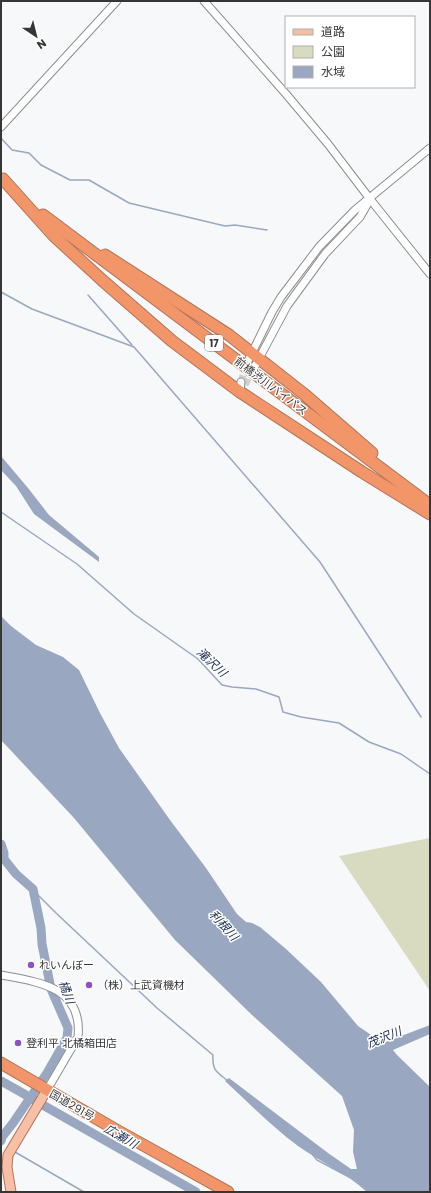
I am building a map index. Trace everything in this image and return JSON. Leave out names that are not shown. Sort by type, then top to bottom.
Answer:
[{"type":"highway","name":"前橋渋川バイパス","points":[[2,178],[60,229],[430,505]]},
{"type":"highway","points":[[2,178],[54,236],[172,341],[242,386],[362,472],[430,514]]},
{"type":"highway","points":[[60,229],[118,262],[228,334],[253,360],[304,394],[382,462],[430,499]]},
{"type":"highway","name":"国道291号","points":[[1,1063],[29,1079],[44,1092],[228,1192]]},
{"type":"main road","points":[[11,1192],[5,1179],[8,1155],[44,1092]]},
{"type":"street","points":[[1,127],[117,1]]},
{"type":"street","points":[[204,1],[310,122],[430,274]]},
{"type":"street","points":[[253,360],[272,312],[297,275],[319,247],[355,210],[430,148]]},
{"type":"street","points":[[1,974],[56,989],[71,1003],[76,1013],[79,1028],[78,1038],[44,1092]]},
{"type":"green space","points":[[430,838],[430,991],[339,856]]},
{"type":"water","points":[[1,456],[49,515],[99,557],[99,562],[34,514],[16,486],[1,470]]},
{"type":"water","name":"利根川","points":[[1,616],[11,626],[36,645],[63,657],[79,670],[119,748],[206,868],[237,914],[246,922],[260,927],[286,949],[321,982],[358,1026],[383,1043],[430,1025],[430,1034],[393,1050],[430,1087],[430,1192],[367,1192],[342,1173],[288,1139],[225,1081],[229,1078],[328,1153],[351,1169],[357,1169],[353,1152],[354,1130],[342,1096],[252,1015],[175,940],[74,818],[1,740]]},
{"type":"waterway","points":[[1,138],[12,150],[29,153],[41,165],[70,180],[89,180],[129,203],[225,226],[235,225],[267,230]]},
{"type":"waterway","points":[[1,292],[32,309],[134,347],[320,562],[421,717]]},
{"type":"waterway","points":[[88,295],[132,345]]},
{"type":"waterway","name":"滝沢川","points":[[1,512],[77,564],[134,614],[198,659],[222,685],[256,689],[279,697],[283,712],[301,717],[339,723],[369,742],[401,754],[430,774]]},
{"type":"waterway","name":"橘川","points":[[1,844],[4,859],[16,874],[33,889],[51,989],[68,1028],[67,1038],[47,1073],[2,1137],[1,1141]]},
{"type":"waterway","points":[[31,888],[157,1008],[213,1055],[214,1068],[228,1081]]},
{"type":"waterway","name":"広瀬川","points":[[1,1081],[26,1095]]},
{"type":"waterway","name":"広瀬川","points":[[34,1100],[196,1192]]},
{"type":"waterway","points":[[15,1152],[84,1192]]},
{"type":"waterway","points":[[312,1154],[317,1160],[349,1177]]},
{"type":"tunnel","points":[[241,382],[247,363]]},
{"type":"tunnel","points":[[245,385],[253,369]]},
{"type":"place","name":"れいんぼー","points":[[31,965]]},
{"type":"place","name":"（株）上武資機材","points":[[89,985]]},
{"type":"place","name":"登利平 北橘箱田店","points":[[18,1043]]},
{"type":"water label","name":"茂沢川","points":[[384,1037]]}]
